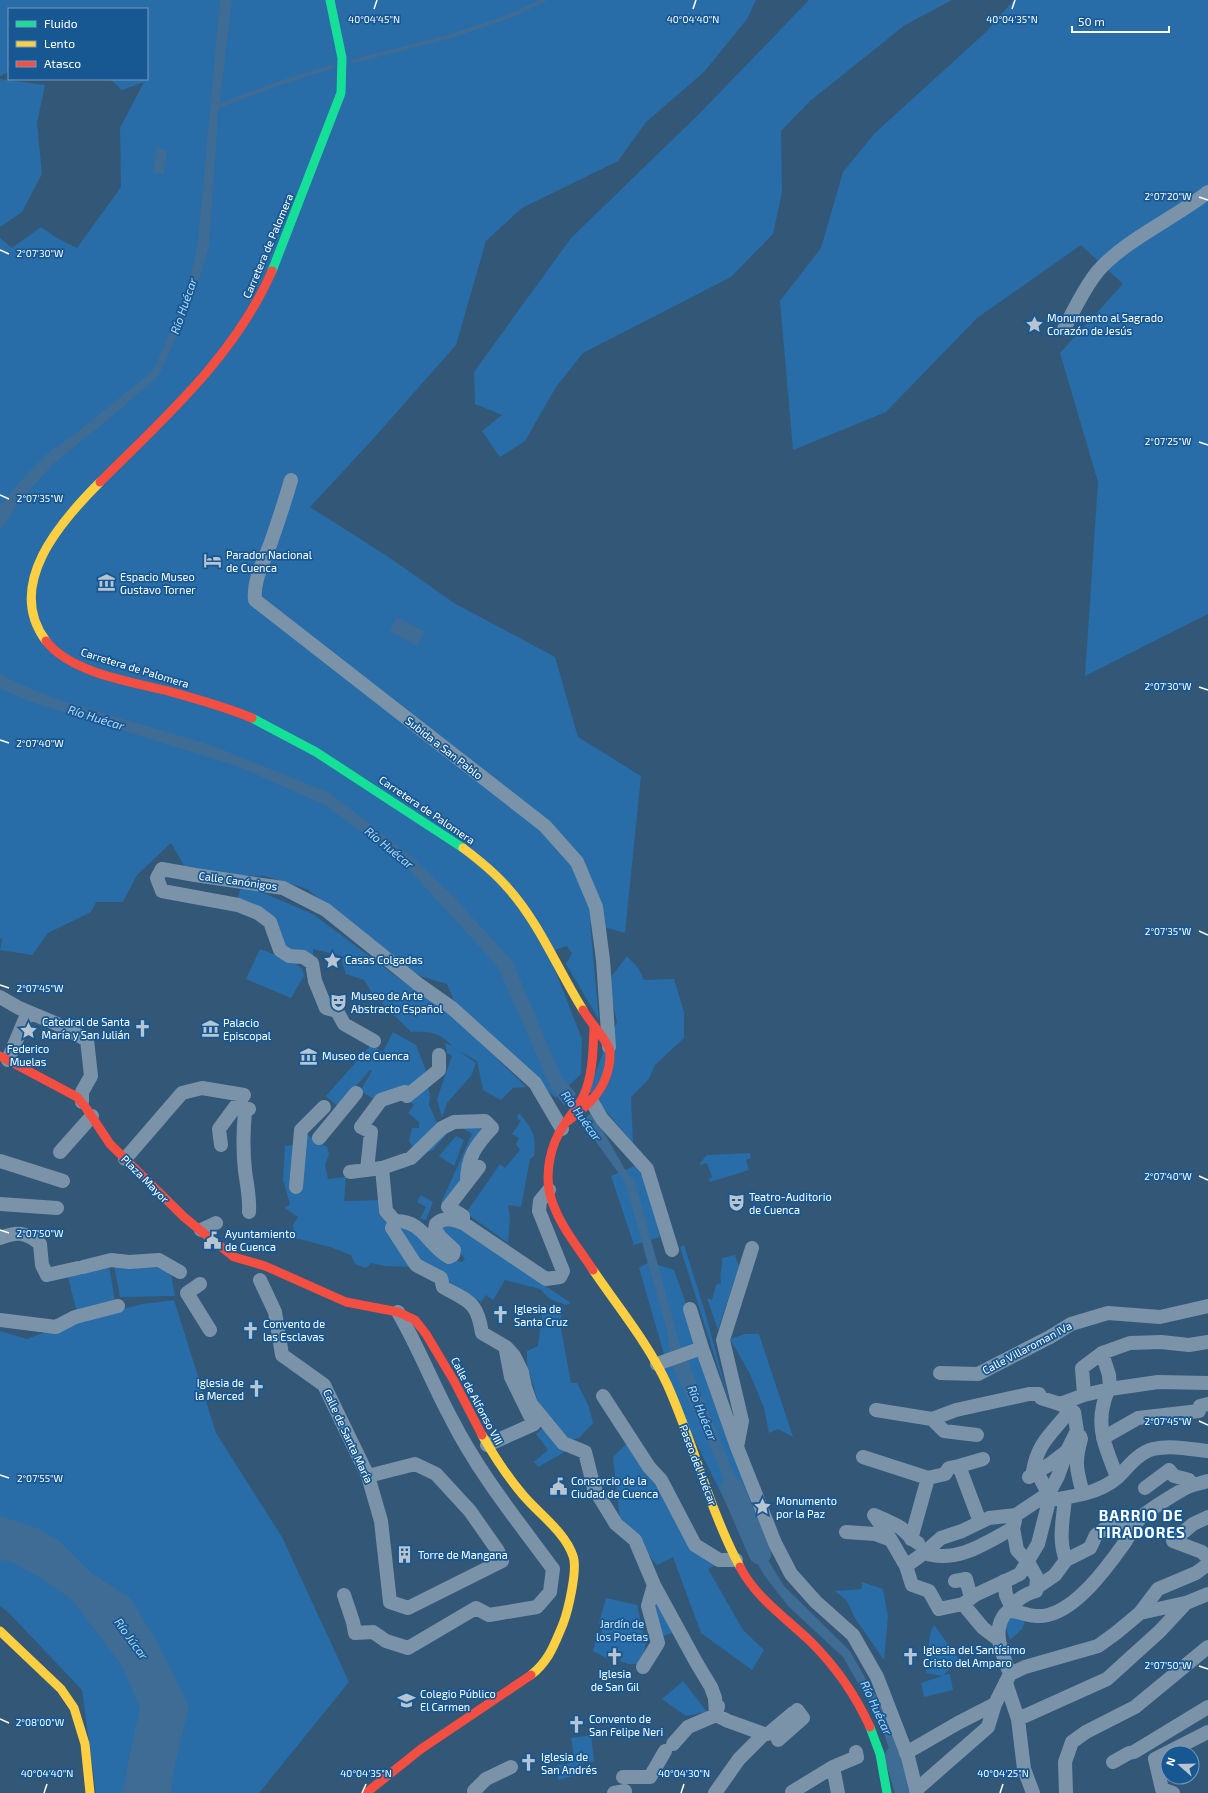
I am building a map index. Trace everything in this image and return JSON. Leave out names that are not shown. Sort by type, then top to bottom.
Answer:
[{"type":"street","name":"Carretera de Palomera","points":[[330,0],[341,49],[343,73],[341,93],[286,238],[263,293],[249,318],[210,368],[145,438],[90,490],[52,537],[36,571],[31,595],[32,606],[37,624],[44,638],[55,651],[71,661],[116,678],[229,709],[260,721],[303,743],[474,856],[495,875],[516,898],[594,1028]]},
{"type":"street","points":[[1064,329],[1092,279],[1099,270],[1120,252],[1208,192]]},
{"type":"street","name":"Subida a San Pablo","points":[[291,480],[272,540],[256,578],[254,591],[255,600],[545,826],[577,862],[596,907],[603,960],[609,1048]]},
{"type":"street","name":"Calle Canónigos","points":[[374,1041],[344,1024],[337,1011],[326,1008],[315,981],[312,964],[303,957],[289,956],[280,950],[270,922],[258,913],[238,905],[162,891],[157,878],[162,868],[195,875],[283,888],[326,910],[418,984],[452,1008],[535,1083],[565,1125]]},
{"type":"street","points":[[0,997],[88,1040],[91,1076],[82,1092],[80,1099],[4,1058],[28,1012]]},
{"type":"street","points":[[565,1125],[588,1099],[602,1089],[606,1080],[610,1062],[609,1048],[594,1028]]},
{"type":"street","points":[[594,1028],[593,1065],[588,1099],[602,1119],[647,1169],[672,1250]]},
{"type":"street","points":[[367,1170],[371,1132],[361,1128],[381,1100],[405,1092],[407,1096],[432,1077],[439,1070],[439,1055]]},
{"type":"street","points":[[125,1159],[182,1093],[202,1088],[244,1095],[219,1129],[221,1145]]},
{"type":"street","points":[[319,1138],[356,1093]]},
{"type":"street","name":"Plaza Mayor","points":[[80,1099],[102,1134],[125,1159],[184,1217],[204,1232]]},
{"type":"street","points":[[296,1187],[301,1130],[324,1107]]},
{"type":"street","points":[[249,1109],[245,1112],[243,1131],[245,1171],[250,1201],[249,1212]]},
{"type":"street","points":[[60,1152],[92,1116]]},
{"type":"street","points":[[350,1172],[382,1168],[411,1158],[442,1128],[454,1122],[485,1121],[492,1128],[475,1146],[467,1170],[468,1182]]},
{"type":"street","name":"Paseo del Huécar","points":[[565,1125],[549,1171],[550,1190],[560,1217],[576,1245],[661,1363],[708,1493],[742,1572],[763,1600],[820,1652],[850,1690],[863,1712],[877,1742],[884,1765],[887,1793]]},
{"type":"street","points":[[0,1161],[63,1181]]},
{"type":"street","points":[[463,1223],[463,1216],[448,1207],[479,1167]]},
{"type":"street","points":[[382,1168],[386,1211],[395,1221],[403,1221],[422,1230],[443,1254],[449,1257],[453,1255],[454,1250],[440,1237],[435,1229],[436,1224],[445,1219],[451,1219],[463,1223],[546,1279],[560,1278],[563,1271],[539,1211],[540,1201],[550,1190]]},
{"type":"street","points":[[0,1204],[57,1208]]},
{"type":"street","points":[[395,1221],[392,1228],[416,1264],[441,1278],[443,1287],[472,1304],[478,1312],[482,1333],[506,1347],[514,1356],[522,1372],[531,1404],[563,1443],[585,1452],[594,1488],[616,1524],[635,1540],[654,1585],[696,1662],[712,1687],[715,1698],[716,1714]]},
{"type":"street","points":[[204,1232],[216,1222]]},
{"type":"street","points":[[0,1238],[13,1233],[30,1235],[40,1244],[42,1265],[48,1275],[111,1260],[129,1262],[159,1260],[180,1272]]},
{"type":"street","name":"Calle de Alfonso VIII","points":[[219,1245],[234,1257],[265,1266],[346,1302],[398,1312],[415,1320],[426,1334],[454,1381],[487,1445],[505,1474],[565,1540],[574,1558],[573,1585],[561,1630],[545,1662],[534,1673],[421,1749],[366,1793]]},
{"type":"street","points":[[737,1447],[742,1421],[723,1340],[752,1248]]},
{"type":"street","name":"Calle de Santa María","points":[[260,1280],[275,1312],[282,1355],[324,1385],[368,1476],[381,1520],[390,1602],[408,1608],[502,1561],[498,1551],[470,1510],[436,1474],[414,1464],[368,1476]]},
{"type":"street","points":[[200,1284],[187,1293],[210,1330]]},
{"type":"street","points":[[0,1320],[56,1327],[75,1317],[118,1306]]},
{"type":"street","name":"Calle Villaroman IVa","points":[[940,1373],[978,1374],[1050,1337],[1071,1324],[1108,1313],[1160,1317],[1208,1306]]},
{"type":"street","points":[[690,1309],[697,1350],[770,1532],[791,1574],[816,1602],[853,1635],[877,1677],[907,1755],[917,1792],[988,1727],[995,1704],[1008,1678],[1025,1667],[1098,1646],[1140,1613],[1158,1589],[1196,1573],[1208,1564]]},
{"type":"street","points":[[344,1595],[354,1622],[355,1633],[373,1632],[386,1641],[408,1648],[476,1608],[489,1615],[537,1607],[550,1592],[553,1569],[489,1483],[451,1419],[414,1339],[398,1312]]},
{"type":"street","points":[[1084,1395],[1082,1368],[1102,1353],[1130,1343],[1161,1342],[1189,1345],[1208,1342]]},
{"type":"street","points":[[487,1445],[534,1424],[511,1377],[506,1347]]},
{"type":"street","points":[[661,1363],[697,1350]]},
{"type":"street","points":[[1102,1353],[1109,1375],[1110,1389],[1106,1394],[1100,1418],[1102,1438],[1117,1477]]},
{"type":"street","points":[[1032,1475],[1035,1460],[1045,1438],[1064,1407],[1084,1395],[1110,1389],[1158,1382],[1208,1383]]},
{"type":"street","points":[[876,1410],[932,1419],[956,1410],[1029,1394],[1039,1394],[1041,1398],[1074,1412],[1077,1431],[1081,1439],[1076,1457],[1077,1470],[1083,1494]]},
{"type":"street","points":[[603,1396],[649,1467],[660,1480],[696,1545],[719,1560],[736,1560]]},
{"type":"street","points":[[1102,1438],[1138,1418],[1199,1411],[1200,1406],[1208,1404]]},
{"type":"street","points":[[932,1419],[944,1431],[977,1435]]},
{"type":"street","points":[[1077,1431],[1067,1451],[1049,1497],[1038,1544],[1020,1574],[967,1601],[939,1609],[929,1591],[912,1585],[904,1563],[874,1515],[899,1527],[909,1535],[911,1539],[933,1556],[968,1552],[1015,1522],[1049,1497],[1065,1498],[1104,1487],[1117,1477],[1132,1461],[1152,1449],[1175,1448],[1208,1450]]},
{"type":"street","points":[[1032,1475],[1067,1451]]},
{"type":"street","points":[[863,1457],[928,1478],[945,1474],[949,1468],[983,1459]]},
{"type":"street","points":[[959,1466],[980,1522]]},
{"type":"street","points":[[1145,1488],[1169,1470],[1174,1476],[1186,1478],[1192,1485]]},
{"type":"street","points":[[1032,1475],[1049,1497]]},
{"type":"street","points":[[911,1539],[928,1478]]},
{"type":"street","points":[[1004,1581],[1010,1608],[1024,1615],[1042,1616],[1068,1605],[1103,1571],[1123,1545],[1139,1520],[1147,1512],[1192,1485],[1208,1481]]},
{"type":"street","points":[[1065,1498],[1062,1550],[1066,1560]]},
{"type":"street","points":[[1208,1517],[1193,1524],[1173,1541],[1202,1552],[1208,1558]]},
{"type":"street","points":[[904,1563],[926,1551],[941,1538],[989,1518],[1015,1522]]},
{"type":"street","points":[[1033,1793],[1024,1769],[1018,1719],[999,1640],[1002,1617],[1025,1594],[1036,1591],[1036,1588],[1054,1575],[1066,1560],[1090,1548],[1096,1535],[1104,1529],[1124,1521],[1139,1520]]},
{"type":"street","points":[[1015,1522],[1017,1550],[1028,1562],[1037,1578],[1036,1588]]},
{"type":"street","points":[[846,1532],[875,1534],[891,1540]]},
{"type":"street","points":[[955,1581],[966,1579],[967,1601],[983,1628],[999,1640]]},
{"type":"street","points":[[643,1667],[658,1643],[648,1606],[654,1585]]},
{"type":"street","points":[[1140,1613],[1186,1603],[1208,1594]]},
{"type":"street","points":[[1018,1719],[1107,1679],[1160,1631],[1186,1603]]},
{"type":"street","points":[[0,1631],[61,1690],[72,1704],[80,1723],[84,1740],[90,1793]]},
{"type":"street","points":[[1066,1793],[1065,1762],[1072,1742],[1086,1732],[1135,1707],[1208,1647]]},
{"type":"street","points":[[699,1659],[722,1693],[716,1714]]},
{"type":"street","points":[[907,1755],[958,1722],[995,1704]]},
{"type":"street","points":[[1113,1762],[1129,1753],[1134,1752],[1208,1707]]},
{"type":"street","points":[[715,1793],[739,1759],[764,1734],[768,1734],[795,1712],[803,1718],[778,1740]]},
{"type":"street","points":[[716,1714],[728,1721],[764,1734]]},
{"type":"street","points":[[623,1777],[650,1777],[669,1748],[688,1726],[716,1714]]},
{"type":"street","points":[[1172,1793],[1162,1789],[1155,1759],[1208,1732]]},
{"type":"street","points":[[792,1792],[833,1767],[857,1757],[856,1752]]},
{"type":"street","points":[[474,1791],[486,1779],[511,1767]]},
{"type":"street","points":[[833,1767],[838,1793]]},
{"type":"green space","points":[[0,0],[756,0],[747,19],[704,72],[646,122],[618,161],[522,208],[486,241],[456,345],[373,439],[310,507],[387,556],[454,603],[555,657],[578,737],[641,776],[625,933],[590,923],[599,1020],[566,964],[572,953],[567,946],[548,952],[582,1039],[581,1074],[556,1098],[498,1049],[457,1008],[447,984],[423,977],[402,966],[307,889],[265,876],[220,875],[185,867],[171,843],[137,875],[123,902],[96,902],[91,912],[48,933],[32,955],[0,950],[2,939],[0,938],[0,238],[12,248],[41,227],[57,238],[77,248],[121,187],[120,128],[144,82],[122,90],[111,80],[148,80],[148,8],[8,8],[8,72],[0,76]]},
{"type":"green space","points":[[809,0],[952,0],[905,25],[810,101],[781,131],[782,192],[773,234],[731,277],[583,353],[556,387],[525,441],[500,457],[482,431],[502,415],[475,404],[474,372],[571,238],[699,114]]},
{"type":"green space","points":[[1014,0],[1208,0],[1208,614],[1085,676],[1098,482],[1060,353],[1123,284],[1081,245],[977,318],[886,412],[793,450],[780,301],[821,248],[843,172],[875,133],[986,32]]},
{"type":"green space","points":[[0,79],[45,85],[37,123],[42,174],[22,212],[0,227]]},
{"type":"green space","points":[[242,884],[313,914],[401,980],[453,1015],[526,1087],[513,1088],[501,1100],[483,1090],[477,1061],[459,1051],[476,1063],[471,1076],[447,1103],[442,1118],[437,1099],[452,1056],[447,1053],[445,1043],[452,1046],[448,1041],[434,1033],[411,1032],[372,993],[364,980],[346,974],[342,962],[342,956],[313,949],[313,965],[289,956],[270,922],[238,905],[238,897]]},
{"type":"green space","points":[[260,949],[291,961],[302,968],[304,976],[291,998],[246,979]]},
{"type":"green space","points":[[627,956],[639,969],[644,980],[674,979],[684,1012],[684,1038],[655,1065],[649,1079],[631,1097],[633,1143],[589,1091],[604,1050],[617,1022],[608,981]]},
{"type":"green space","points":[[393,1032],[416,1045],[428,1076],[407,1092],[376,1100],[360,1091],[372,1071],[370,1070],[338,1107],[326,1096],[371,1045],[383,1052]]},
{"type":"green space","points":[[423,1088],[428,1088],[430,1095],[429,1105],[438,1125],[414,1149],[409,1141],[412,1128],[419,1128],[419,1122],[408,1113],[414,1105],[410,1101]]},
{"type":"green space","points":[[519,1113],[528,1124],[534,1137],[534,1156],[530,1159],[521,1207],[508,1205],[510,1217],[508,1243],[466,1213],[500,1164],[505,1168],[520,1150],[516,1144],[519,1138],[512,1134],[521,1121],[517,1118]]},
{"type":"green space","points":[[485,1121],[488,1126],[469,1160],[466,1170],[466,1181],[447,1206],[441,1203],[472,1134],[464,1129],[454,1126],[433,1150],[428,1152],[429,1144],[442,1131],[455,1123]]},
{"type":"green space","points":[[304,1133],[327,1147],[329,1154],[325,1165],[328,1179],[346,1177],[344,1201],[381,1200],[400,1225],[414,1231],[442,1257],[462,1262],[465,1259],[441,1231],[444,1225],[455,1226],[571,1303],[566,1305],[550,1299],[540,1289],[505,1280],[493,1300],[486,1295],[481,1302],[459,1289],[441,1275],[413,1267],[385,1266],[371,1263],[366,1268],[355,1264],[351,1255],[330,1247],[295,1238],[293,1225],[298,1217],[285,1208],[290,1204],[283,1180],[285,1146],[303,1144]]},
{"type":"green space","points":[[456,1136],[464,1140],[454,1166],[439,1156]]},
{"type":"green space","points":[[750,1153],[751,1158],[746,1160],[749,1170],[710,1182],[709,1179],[712,1177],[707,1163],[700,1165],[707,1155]]},
{"type":"green space","points":[[637,1165],[652,1198],[660,1237],[634,1245],[611,1176]]},
{"type":"green space","points":[[421,1195],[433,1202],[426,1220],[420,1219],[426,1207],[417,1202]]},
{"type":"green space","points":[[684,1245],[705,1312],[731,1408],[680,1247]]},
{"type":"green space","points":[[735,1255],[739,1266],[718,1330],[707,1298],[712,1300],[716,1285],[721,1283],[720,1277],[722,1258]]},
{"type":"green space","points":[[649,1262],[674,1270],[702,1348],[753,1510],[727,1505],[657,1364],[666,1361],[639,1268]]},
{"type":"green space","points":[[114,1265],[170,1269],[175,1296],[120,1297]]},
{"type":"green space","points":[[109,1266],[115,1301],[77,1313],[67,1273]]},
{"type":"green space","points":[[174,1300],[216,1433],[282,1537],[349,1682],[259,1793],[96,1793],[82,1690],[8,1612],[0,1606],[0,1331],[27,1339],[77,1320],[143,1304]]},
{"type":"green space","points":[[555,1305],[563,1307],[560,1323],[571,1383],[577,1383],[589,1407],[593,1423],[579,1438],[569,1440],[538,1402],[527,1364],[527,1351],[538,1346],[542,1314],[555,1313]]},
{"type":"green space","points":[[745,1334],[759,1334],[793,1437],[778,1429],[769,1433],[764,1408],[750,1374],[730,1339]]},
{"type":"green space","points":[[544,1427],[570,1449],[538,1467],[534,1462],[548,1450],[536,1434]]},
{"type":"green space","points":[[627,1443],[675,1512],[719,1563],[708,1569],[743,1630],[764,1650],[752,1670],[701,1633],[673,1557],[657,1565],[620,1521],[613,1457]]},
{"type":"green space","points":[[862,1582],[883,1589],[888,1617],[884,1660],[855,1618],[847,1601],[835,1591],[862,1589]]},
{"type":"green space","name":"Jardín de los Poetas","points":[[606,1598],[637,1605],[646,1643],[641,1664],[628,1664],[620,1661],[622,1654],[612,1648],[608,1659],[593,1651],[598,1633],[601,1634],[603,1624],[599,1623]]},
{"type":"green space","points":[[656,1599],[676,1631],[661,1637],[651,1605]]},
{"type":"green space","points":[[1009,1617],[1026,1619],[1022,1629],[1010,1640],[1005,1625]]},
{"type":"green space","points":[[934,1625],[959,1659],[944,1675],[950,1674],[953,1690],[924,1697],[921,1683],[942,1676],[926,1673],[930,1634]]},
{"type":"green space","points":[[683,1681],[707,1712],[686,1716],[662,1699]]},
{"type":"green space","points":[[591,1735],[594,1761],[577,1765],[576,1775],[558,1780],[556,1766],[575,1762],[571,1738]]},
{"type":"water","points":[[220,0],[232,0],[218,116],[209,246],[194,297],[159,375],[116,413],[53,464],[19,502],[0,531],[0,506],[24,477],[47,454],[76,433],[153,371],[187,295],[198,241]]},
{"type":"water","points":[[156,148],[167,150],[164,174],[153,173]]},
{"type":"water","points":[[397,617],[425,632],[417,646],[390,631]]},
{"type":"water","points":[[0,672],[3,676],[62,701],[211,745],[330,793],[412,857],[453,896],[512,961],[561,1076],[576,1094],[564,1105],[552,1090],[498,967],[404,864],[325,805],[237,766],[28,701],[0,688]]},
{"type":"water","points":[[592,1112],[626,1171],[635,1182],[681,1349],[669,1353],[668,1334],[625,1182],[581,1121]]},
{"type":"water","points":[[687,1359],[751,1515],[734,1519],[730,1513],[733,1505],[719,1467],[672,1365]]},
{"type":"water","name":"Río Júcar","points":[[0,1516],[39,1529],[59,1541],[90,1572],[130,1598],[156,1640],[189,1707],[175,1764],[171,1793],[122,1793],[140,1707],[122,1666],[72,1600],[41,1578],[11,1562],[0,1560]]},
{"type":"water","points":[[752,1523],[760,1547],[784,1586],[849,1650],[877,1698],[903,1759],[909,1786],[898,1786],[893,1761],[880,1721],[843,1657],[788,1606],[764,1575],[746,1543],[739,1524]]},
{"type":"waterway","points":[[354,61],[448,37],[513,15],[544,0]]},
{"type":"waterway","points":[[215,108],[272,86],[331,67]]},
{"type":"waterway","name":"Río Huécar","points":[[732,1488],[760,1553]]},
{"type":"waterway","name":"Río Huécar","points":[[896,1757],[907,1793]]},
{"type":"traffic: fast","points":[[272,271],[341,93],[342,58],[330,0]]},
{"type":"traffic: fast","points":[[252,718],[316,752],[463,848]]},
{"type":"traffic: fast","points":[[870,1727],[880,1754],[887,1793]]},
{"type":"traffic: slow","points":[[46,641],[35,620],[31,598],[34,576],[43,555],[69,515],[100,482]]},
{"type":"traffic: slow","points":[[463,848],[497,876],[529,915],[583,1010]]},
{"type":"traffic: slow","points":[[593,1270],[642,1340],[667,1384],[677,1407],[719,1522],[740,1567]]},
{"type":"traffic: slow","points":[[482,1435],[496,1459],[511,1480],[529,1502],[558,1531],[569,1547],[573,1556],[573,1580],[570,1600],[563,1624],[554,1646],[547,1658],[531,1675]]},
{"type":"traffic: slow","points":[[0,1631],[61,1689],[74,1708],[85,1744],[90,1793]]},
{"type":"traffic: jam","points":[[100,482],[173,410],[218,358],[239,331],[257,302],[272,271]]},
{"type":"traffic: jam","points":[[46,641],[56,652],[69,660],[100,674],[197,699],[252,718]]},
{"type":"traffic: jam","points":[[568,1121],[599,1091],[607,1075],[610,1062],[609,1048],[583,1010]]},
{"type":"traffic: jam","points":[[593,1270],[569,1236],[554,1208],[549,1189],[548,1170],[552,1151],[559,1133],[581,1101],[589,1081],[592,1063],[594,1028]]},
{"type":"traffic: jam","points":[[0,1056],[77,1097],[110,1144],[184,1217],[206,1235]]},
{"type":"traffic: jam","points":[[219,1245],[234,1257],[265,1266],[346,1302],[398,1312],[415,1320],[426,1334],[454,1381],[482,1435]]},
{"type":"traffic: jam","points":[[740,1567],[754,1588],[763,1598],[811,1642],[828,1661],[852,1693],[870,1727]]},
{"type":"traffic: jam","points":[[366,1793],[421,1749],[531,1675]]},
{"type":"place","name":"Monumento al Sagrado Corazón de Jesús","points":[[1034,324]]},
{"type":"place","name":"Parador Nacional de Cuenca","points":[[213,561]]},
{"type":"place","name":"Espacio Museo Gustavo Torner","points":[[107,583]]},
{"type":"place","name":"Casas Colgadas","points":[[332,960]]},
{"type":"place","name":"Museo de Arte Abstracto Español","points":[[338,1002]]},
{"type":"place","name":"Catedral de Santa María y San Julián","points":[[143,1028]]},
{"type":"place","name":"Palacio Episcopal","points":[[210,1029]]},
{"type":"place","name":"Federico Muelas","points":[[28,1031]]},
{"type":"place","name":"Museo de Cuenca","points":[[309,1056]]},
{"type":"place","name":"Teatro-Auditorio de Cuenca","points":[[736,1203]]},
{"type":"place","name":"Ayuntamiento de Cuenca","points":[[212,1240]]},
{"type":"place","name":"Iglesia de Santa Cruz","points":[[501,1315]]},
{"type":"place","name":"Convento de las Esclavas","points":[[250,1330]]},
{"type":"place","name":"Iglesia de la Merced","points":[[257,1389]]},
{"type":"place","name":"Consorcio de la Ciudad de Cuenca","points":[[558,1487]]},
{"type":"place","name":"Monumento por la Paz","points":[[763,1507]]},
{"type":"place","name":"Torre de Mangana","points":[[405,1555]]},
{"type":"place","name":"Iglesia de San Gil","points":[[615,1656]]},
{"type":"place","name":"Iglesia del Santísimo Cristo del Amparo","points":[[910,1656]]},
{"type":"place","name":"Colegio Público El Carmen","points":[[407,1700]]},
{"type":"place","name":"Convento de San Felipe Neri","points":[[576,1725]]},
{"type":"place","name":"Iglesia de San Andrés","points":[[528,1763]]},
{"type":"district","name":"BARRIO DE TIRADORES","points":[[1141,1524]]}]
